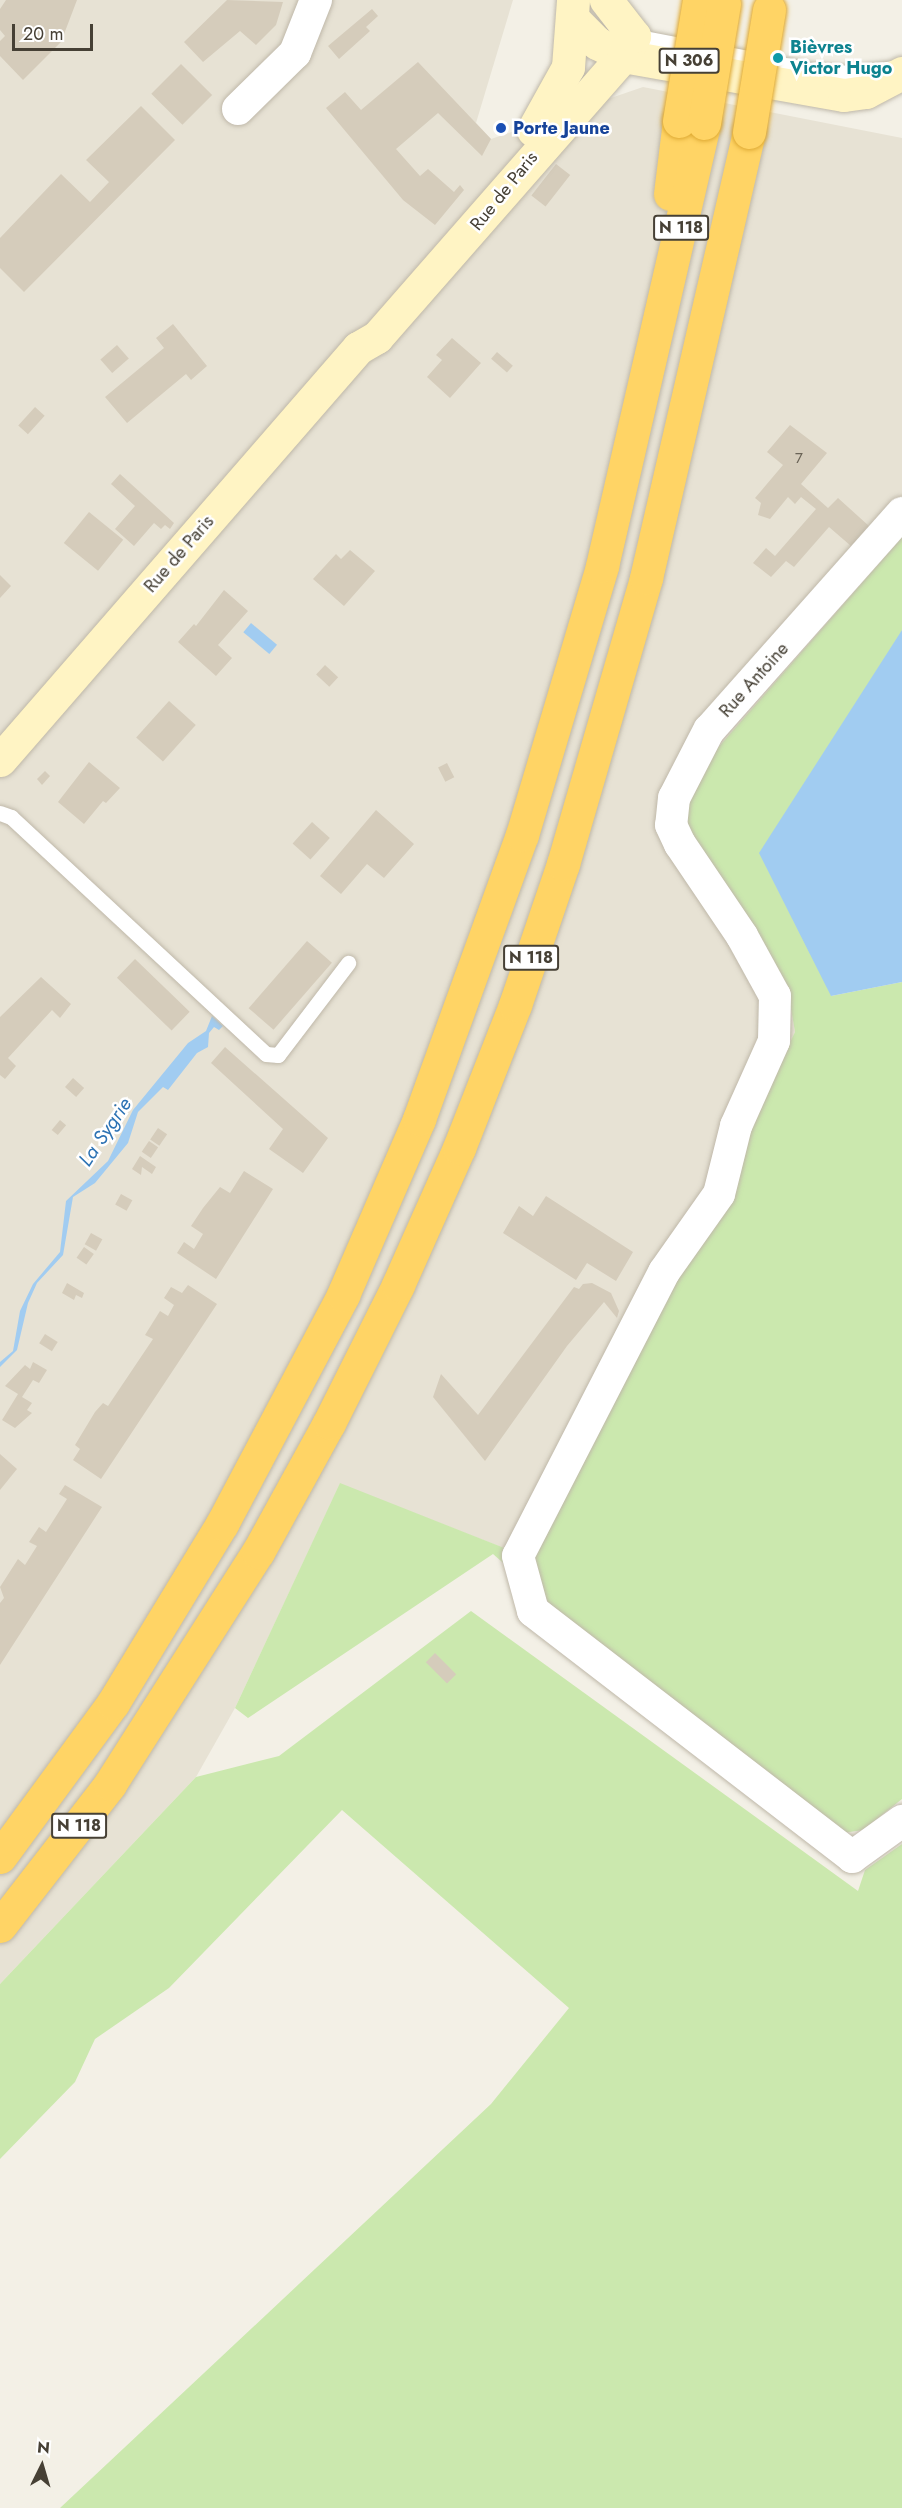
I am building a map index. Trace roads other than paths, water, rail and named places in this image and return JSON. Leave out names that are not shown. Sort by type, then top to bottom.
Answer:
[{"type":"highway","name":"N 118","points":[[0,1857],[112,1702],[222,1524],[297,1389],[352,1275],[423,1108],[522,835],[602,566],[657,333],[711,1]]},
{"type":"highway","name":"N 118","points":[[0,1926],[110,1784],[258,1552],[329,1423],[398,1285],[459,1148],[515,1005],[563,864],[646,578],[749,132],[770,5]]},
{"type":"street","points":[[238,109],[295,53],[316,0]]},
{"type":"street","points":[[629,46],[607,4],[573,10],[597,43],[629,46],[858,98],[902,71]]},
{"type":"street","name":"Rue de Paris","points":[[0,760],[358,348],[377,336],[411,283],[466,238],[489,194],[536,127],[558,90],[568,67],[573,10]]},
{"type":"street","name":"Rue de Paris","points":[[489,194],[629,46]]},
{"type":"street","name":"Rue Antoine","points":[[902,513],[709,730],[674,798],[671,825],[695,871],[742,936],[775,996],[774,1041],[736,1126],[719,1194],[664,1272],[518,1556],[533,1611],[852,1857],[902,1821]]},
{"type":"lane","points":[[629,46],[810,70],[850,73],[892,66],[902,71]]},
{"type":"lane","points":[[0,813],[11,817],[267,1054],[278,1055],[348,963]]},
{"type":"water","points":[[251,623],[277,645],[269,654],[243,632]]},
{"type":"water","points":[[902,630],[902,982],[831,996],[759,853]]},
{"type":"water","points":[[212,1016],[223,1026],[219,1030],[214,1027],[209,1033],[208,1047],[197,1053],[168,1090],[163,1087],[138,1112],[128,1143],[95,1183],[73,1197],[63,1255],[37,1283],[28,1303],[17,1350],[0,1367],[0,1362],[13,1351],[20,1311],[33,1284],[60,1252],[66,1201],[108,1161],[133,1110],[188,1043],[206,1031]]},
{"type":"place","name":"Bièvres Victor Hugo","points":[[778,58]]},
{"type":"place","name":"Porte Jaune","points":[[501,128]]},
{"type":"water label","name":"La Sygrie","points":[[105,1132]]}]
